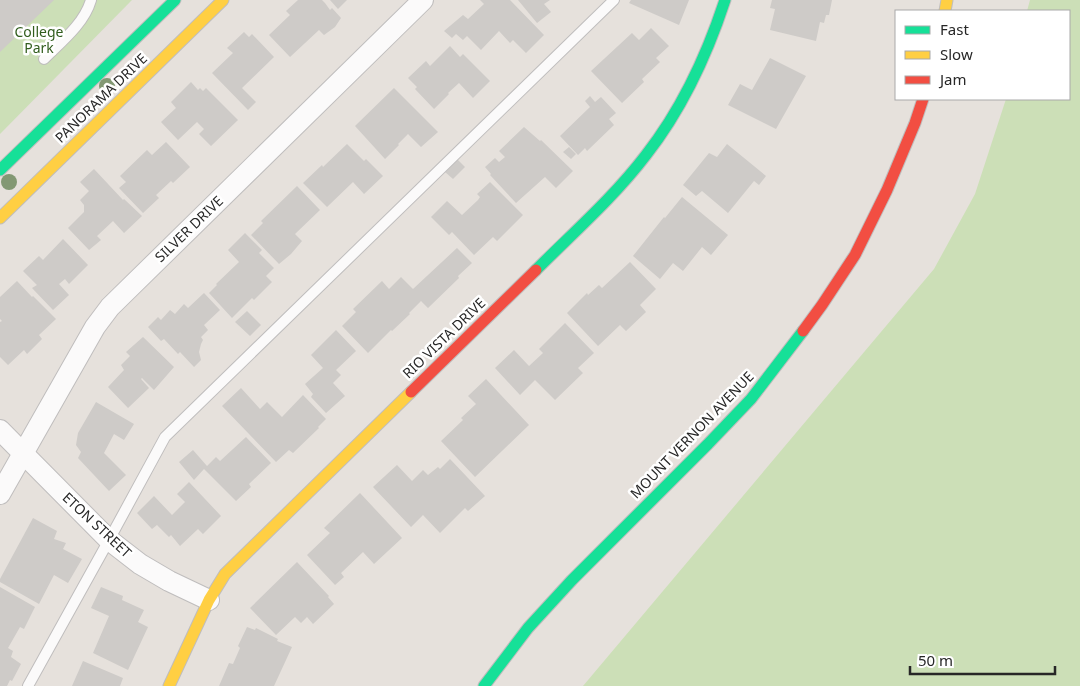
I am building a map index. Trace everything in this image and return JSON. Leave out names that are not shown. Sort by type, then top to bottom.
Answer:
[{"type":"main road","name":"PANORAMA DRIVE","points":[[0,170],[174,0]]},
{"type":"main road","name":"PANORAMA DRIVE","points":[[0,218],[223,0]]},
{"type":"main road","name":"RIO VISTA DRIVE","points":[[169,686],[209,600],[225,574],[616,191],[648,153],[676,111],[696,75],[716,29],[724,0]]},
{"type":"main road","name":"MOUNT VERNON AVENUE","points":[[484,686],[528,628],[572,580],[751,399],[785,356],[855,255],[887,190],[923,100]]},
{"type":"street","name":"SILVER DRIVE","points":[[0,494],[95,327],[110,307],[424,0]]},
{"type":"street","name":"ETON STREET","points":[[0,430],[109,540],[140,564],[169,581],[209,600]]},
{"type":"lane","points":[[44,59],[80,21],[91,0]]},
{"type":"lane","points":[[28,686],[165,437],[614,0]]},
{"type":"green space","name":"College Park","points":[[0,0],[132,0],[0,134]]},
{"type":"green space","points":[[1030,0],[1080,0],[1080,686],[583,686],[934,269],[975,194],[1006,100],[1070,100],[1070,10],[1027,10]]},
{"type":"building","points":[[0,0],[54,0],[0,52]]},
{"type":"building","points":[[298,0],[322,0],[330,10],[332,8],[341,18],[335,27],[324,35],[319,30],[290,57],[269,35],[290,15],[286,11]]},
{"type":"building","points":[[330,0],[347,0],[338,9]]},
{"type":"building","points":[[480,0],[510,0],[544,35],[526,53],[513,40],[510,43],[499,31],[481,50],[467,36],[463,40],[456,34],[452,38],[444,31],[463,15],[468,19],[484,4]]},
{"type":"building","points":[[518,0],[550,0],[544,4],[551,12],[537,23]]},
{"type":"building","points":[[631,0],[689,0],[679,25],[629,3]]},
{"type":"building","points":[[772,0],[832,0],[829,15],[826,15],[824,23],[820,22],[816,41],[770,30],[775,9],[770,8]]},
{"type":"building","points":[[651,28],[669,46],[656,58],[660,62],[642,79],[644,82],[622,103],[591,71],[632,33],[639,40]]},
{"type":"building","points":[[244,32],[249,37],[252,34],[274,57],[242,88],[256,102],[248,110],[212,73],[233,53],[227,48]]},
{"type":"building","points":[[450,46],[460,57],[463,54],[490,81],[473,98],[459,83],[434,109],[415,89],[417,87],[408,78],[426,61],[430,66]]},
{"type":"building","points":[[770,58],[806,76],[776,129],[728,105],[740,84],[752,90]]},
{"type":"building","points":[[191,82],[198,90],[200,88],[203,91],[206,88],[238,120],[211,146],[199,134],[204,129],[197,122],[178,140],[161,122],[176,108],[171,102]]},
{"type":"building","points":[[394,88],[438,132],[421,147],[408,134],[385,159],[355,126]]},
{"type":"building","points":[[590,96],[595,102],[601,97],[616,113],[609,119],[614,125],[587,151],[585,148],[578,155],[560,136],[590,107],[585,101]]},
{"type":"building","points":[[524,127],[541,140],[573,171],[556,188],[545,177],[516,203],[485,167],[495,158],[499,162],[505,157],[499,151]]},
{"type":"building","points":[[166,142],[190,167],[173,183],[171,181],[156,195],[159,198],[143,213],[119,188],[126,182],[120,176],[147,150],[152,155]]},
{"type":"building","points":[[347,144],[383,176],[364,194],[353,182],[327,207],[303,183]]},
{"type":"building","points":[[727,144],[766,176],[759,185],[754,181],[728,213],[702,191],[696,196],[683,185],[709,153],[717,157]]},
{"type":"building","points":[[569,147],[576,154],[571,159],[563,152]]},
{"type":"building","points":[[457,159],[465,167],[453,179],[445,172]]},
{"type":"building","points":[[94,169],[123,200],[142,216],[124,233],[113,221],[97,236],[101,240],[89,250],[68,228],[84,212],[84,205],[80,200],[89,191],[80,182]]},
{"type":"building","points":[[490,182],[523,215],[497,241],[493,237],[474,255],[452,232],[449,235],[431,217],[447,201],[462,215],[478,200],[480,197],[477,194]]},
{"type":"building","points":[[297,186],[320,210],[295,234],[302,241],[279,264],[251,235],[263,223],[261,221]]},
{"type":"building","points":[[682,197],[728,235],[711,255],[702,247],[683,271],[673,263],[660,279],[633,256]]},
{"type":"building","points":[[245,233],[262,250],[259,253],[274,268],[266,276],[272,282],[232,318],[209,293],[239,262],[228,250]]},
{"type":"building","points":[[63,239],[88,265],[69,284],[65,279],[59,284],[69,295],[53,310],[32,288],[37,285],[23,271],[39,256],[43,260]]},
{"type":"building","points":[[457,248],[472,263],[428,308],[421,301],[410,314],[368,353],[342,326],[356,312],[353,309],[382,281],[389,289],[401,277],[413,289]]},
{"type":"building","points":[[630,262],[656,289],[640,305],[646,312],[626,331],[620,325],[598,346],[567,313],[587,293],[588,295],[599,285],[602,288]]},
{"type":"building","points":[[17,281],[56,319],[39,335],[42,339],[27,354],[24,350],[8,365],[0,357],[0,322],[2,321],[0,319],[0,297]]},
{"type":"building","points":[[204,293],[220,310],[204,325],[208,330],[201,337],[203,340],[199,352],[201,360],[194,367],[180,352],[178,354],[164,339],[161,341],[148,327],[158,317],[161,320],[170,310],[175,314],[184,304],[188,308]]},
{"type":"building","points":[[247,311],[261,325],[250,336],[235,322]]},
{"type":"building","points":[[565,323],[594,353],[578,368],[583,373],[555,400],[535,380],[520,395],[495,368],[514,350],[529,366],[543,353],[539,349]]},
{"type":"building","points":[[336,330],[356,351],[336,370],[341,375],[333,383],[345,396],[326,413],[311,397],[313,394],[305,384],[323,368],[311,355]]},
{"type":"building","points":[[143,337],[174,367],[154,390],[142,378],[149,388],[128,408],[108,387],[124,370],[121,365],[130,356],[126,352]]},
{"type":"building","points":[[486,379],[529,425],[475,477],[441,441],[463,420],[461,418],[476,404],[468,396]]},
{"type":"building","points":[[241,388],[260,409],[267,402],[282,417],[303,395],[326,419],[293,453],[289,450],[276,462],[222,406]]},
{"type":"building","points":[[96,402],[134,424],[124,440],[114,434],[104,453],[126,475],[109,491],[78,458],[81,452],[76,445],[78,433]]},
{"type":"building","points":[[246,437],[271,463],[249,484],[251,487],[236,501],[204,469],[194,480],[179,462],[193,450],[207,466],[216,457],[220,461]]},
{"type":"building","points":[[450,459],[485,496],[468,511],[465,508],[440,533],[423,515],[411,527],[373,487],[397,465],[412,481],[423,470],[428,475],[438,467],[440,469]]},
{"type":"building","points":[[189,482],[221,516],[203,534],[198,529],[180,546],[171,535],[169,537],[157,525],[152,529],[137,513],[154,496],[172,515],[185,502],[177,494]]},
{"type":"building","points":[[360,493],[402,538],[374,564],[363,552],[341,573],[344,577],[335,585],[307,555],[330,533],[324,528]]},
{"type":"building","points":[[33,518],[57,531],[54,539],[66,543],[63,549],[82,559],[68,583],[54,575],[39,604],[0,582]]},
{"type":"building","points":[[297,562],[329,596],[334,604],[313,624],[307,617],[301,623],[295,617],[276,635],[250,608]]},
{"type":"building","points":[[0,587],[35,607],[24,629],[20,627],[8,648],[13,651],[11,657],[21,664],[12,681],[10,680],[7,686],[0,686]]},
{"type":"building","points":[[101,587],[123,596],[122,600],[144,610],[138,622],[148,627],[128,670],[93,653],[109,616],[91,608]]},
{"type":"building","points":[[247,627],[255,630],[256,628],[278,639],[277,641],[292,647],[274,686],[219,686],[229,663],[233,664],[240,648],[238,646]]},
{"type":"building","points":[[83,661],[123,678],[120,686],[72,686]]},
{"type":"traffic: fast","points":[[0,170],[175,0]]},
{"type":"traffic: fast","points":[[536,270],[621,185],[659,137],[682,100],[702,61],[725,0]]},
{"type":"traffic: fast","points":[[484,686],[528,628],[572,580],[751,399],[803,331]]},
{"type":"traffic: slow","points":[[0,218],[223,0]]},
{"type":"traffic: slow","points":[[945,10],[947,0]]},
{"type":"traffic: slow","points":[[169,686],[209,600],[225,574],[411,392]]},
{"type":"traffic: jam","points":[[803,331],[855,255],[887,190],[923,100]]},
{"type":"traffic: jam","points":[[411,392],[536,270]]}]
